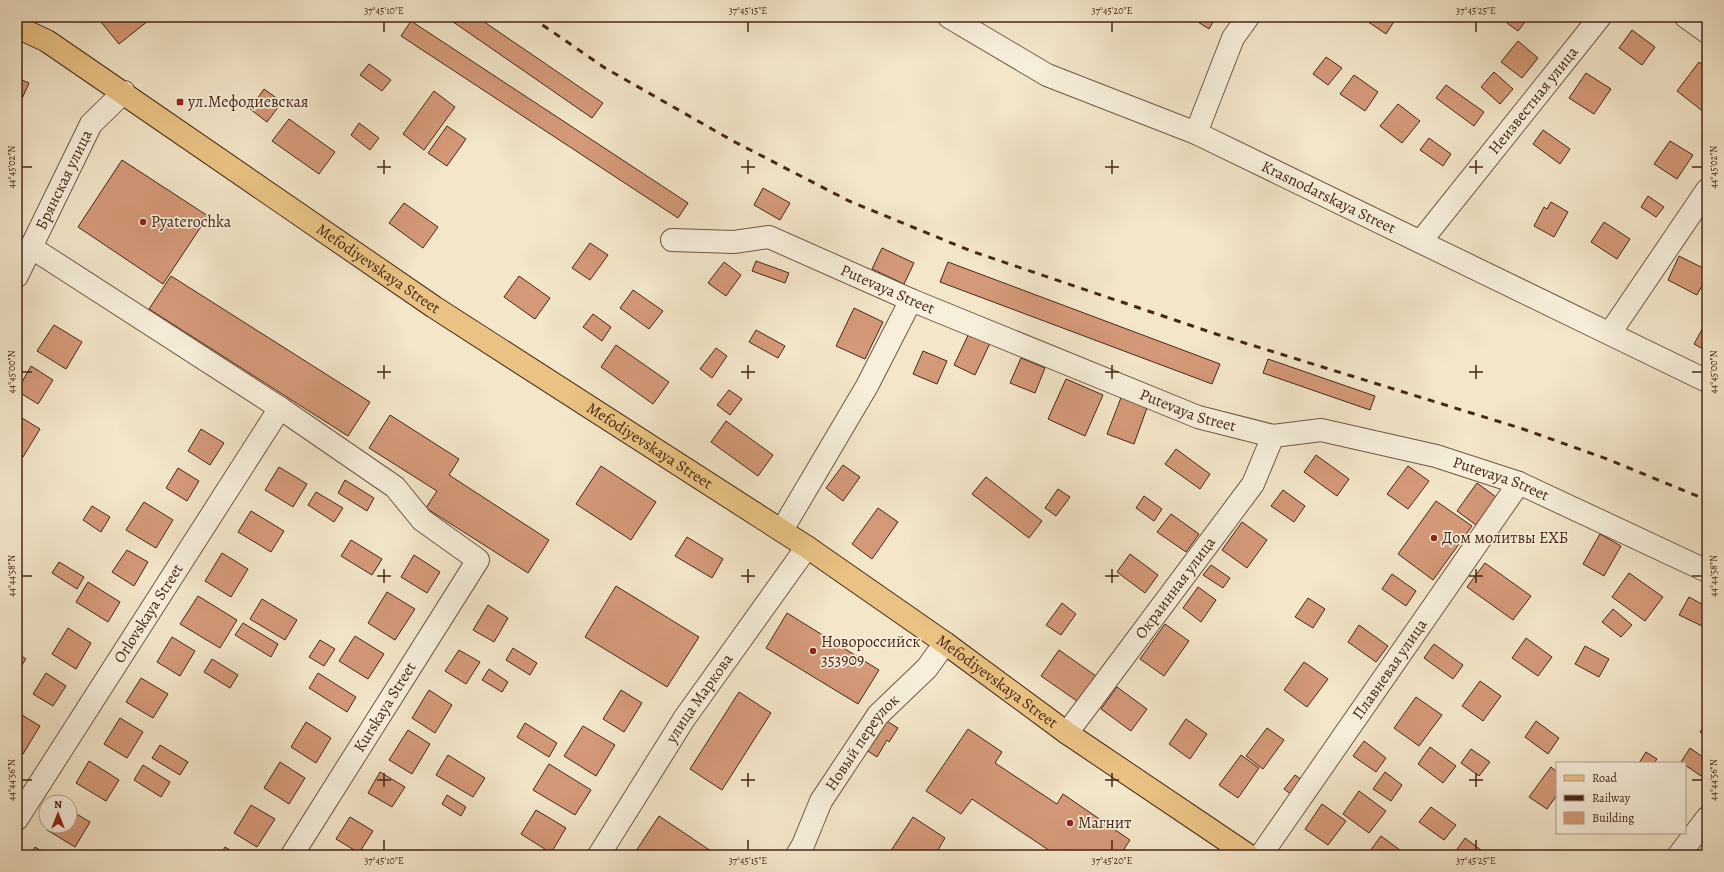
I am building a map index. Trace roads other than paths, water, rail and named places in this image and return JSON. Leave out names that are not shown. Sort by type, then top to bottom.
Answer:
[{"type":"main road","name":"Mefodiyevskaya Street","points":[[17,27],[47,41],[124,92],[434,307],[782,530],[945,643],[1067,733],[1248,855]]},
{"type":"street","name":"Krasnodarskaya Street","points":[[949,17],[1047,75],[1196,133],[1422,241],[1707,381]]},
{"type":"street","points":[[1196,133],[1233,38],[1248,17]]},
{"type":"street","name":"Неизвестная улица","points":[[1422,241],[1600,17]]},
{"type":"street","points":[[1686,17],[1707,32]]},
{"type":"street","name":"Брянская улица","points":[[17,276],[32,248],[91,124],[124,92]]},
{"type":"street","points":[[1610,333],[1707,190]]},
{"type":"street","name":"Putevaya Street","points":[[672,240],[734,242],[769,237],[911,300],[1198,417],[1273,436],[1321,430],[1436,456],[1519,483],[1707,571]]},
{"type":"street","points":[[32,248],[280,408]]},
{"type":"street","points":[[782,530],[867,386],[911,300]]},
{"type":"street","name":"Kurskaya Street","points":[[280,408],[395,487],[422,520],[478,560],[292,855]]},
{"type":"street","name":"Orlovskaya Street","points":[[17,819],[280,408]]},
{"type":"street","name":"Окраинная улица","points":[[1067,733],[1253,484],[1273,436]]},
{"type":"street","name":"Плавневая улица","points":[[1260,855],[1519,483]]},
{"type":"street","name":"улица Маркова","points":[[598,855],[684,719],[807,547]]},
{"type":"street","name":"Новый переулок","points":[[798,855],[804,846],[820,801],[878,715],[927,668],[945,643]]},
{"type":"street","points":[[1679,855],[1707,818]]},
{"type":"railway","points":[[531,17],[605,68],[733,141],[849,201],[971,251],[1219,335],[1523,429],[1607,459],[1707,500]]},
{"type":"place","name":"ул.Мефодиевская","points":[[180,102]]},
{"type":"place","name":"Pyaterochka","points":[[143,222]]},
{"type":"place","name":"Дом молитвы ЕХБ","points":[[1434,538]]},
{"type":"place","name":"Новороссийск 353909","points":[[813,651]]},
{"type":"place","name":"Магнит","points":[[1070,823]]}]
